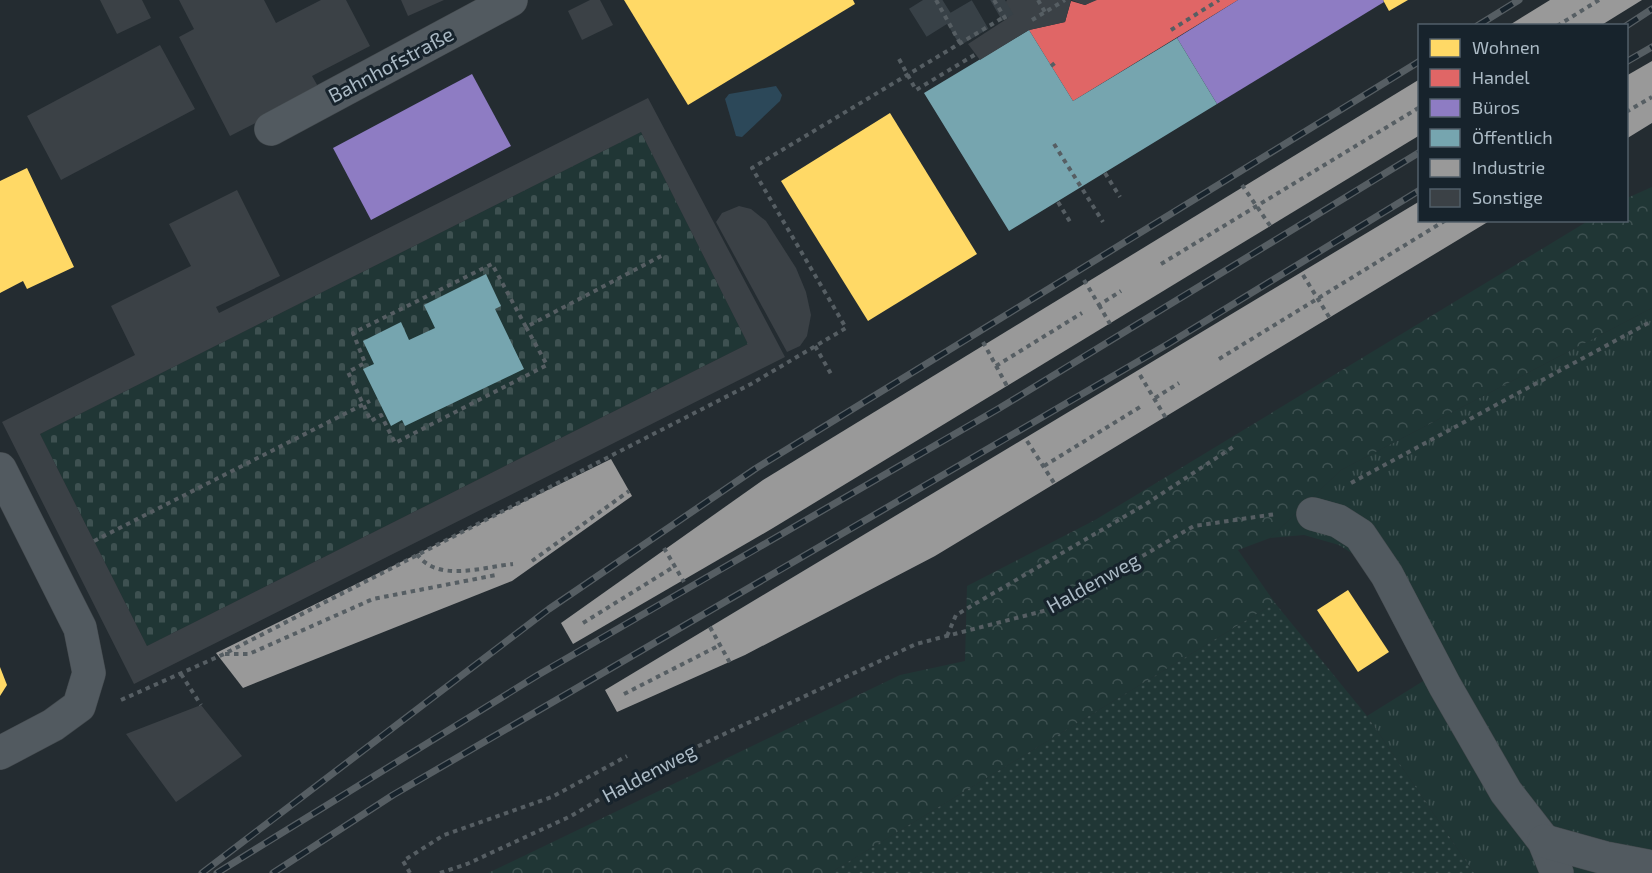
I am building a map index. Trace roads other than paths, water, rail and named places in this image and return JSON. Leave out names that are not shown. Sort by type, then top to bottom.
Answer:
[{"type":"street","name":"Bahnhofstraße","points":[[271,129],[511,0]]},
{"type":"street","points":[[0,469],[80,628],[89,673],[79,706],[53,725],[0,753]]},
{"type":"street","points":[[1313,514],[1338,521],[1360,535],[1387,575],[1445,686],[1506,792],[1544,841],[1557,873]]},
{"type":"street","points":[[1544,841],[1646,868]]},
{"type":"water","points":[[776,86],[782,95],[780,101],[742,137],[736,136],[725,99],[729,94]]},
{"type":"tunnel","points":[[923,0],[945,35],[1005,0]]},
{"type":"railway","points":[[1480,24],[1519,0]]},
{"type":"railway","points":[[1628,25],[1652,9]]},
{"type":"railway","points":[[1628,61],[1652,47]]},
{"type":"railway","points":[[202,873],[549,609],[755,469],[1418,62]]},
{"type":"railway","points":[[217,873],[538,675],[998,409],[1418,153]]},
{"type":"railway","points":[[273,873],[393,795],[1168,344],[1418,191]]}]
